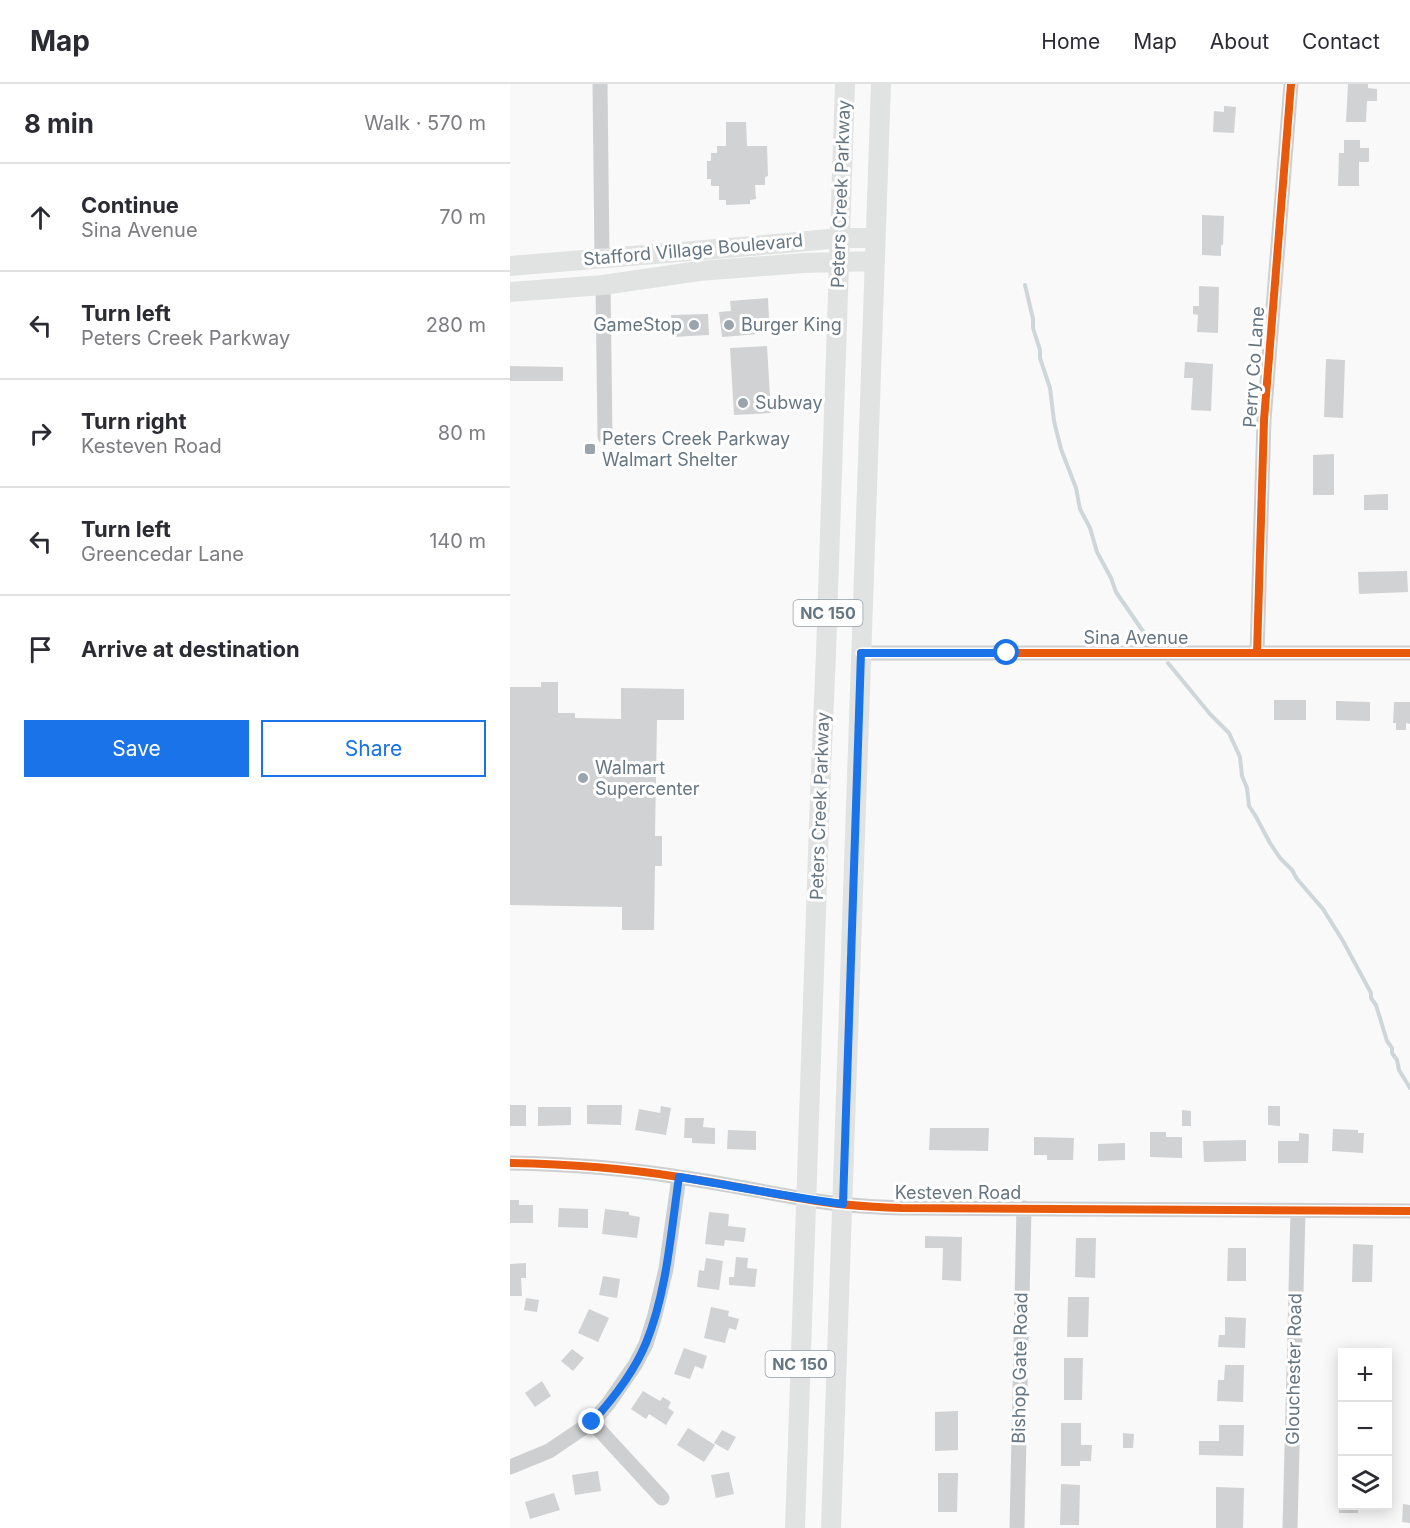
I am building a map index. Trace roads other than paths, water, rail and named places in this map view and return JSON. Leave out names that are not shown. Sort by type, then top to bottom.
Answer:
[{"type":"main road","name":"Peters Creek Parkway","points":[[795,1528],[845,84]]},
{"type":"main road","name":"Peters Creek Parkway","points":[[831,1528],[881,84]]},
{"type":"main road","name":"Stafford Village Boulevard","points":[[510,266],[840,238],[875,238]]},
{"type":"main road","name":"Stafford Village Boulevard","points":[[510,292],[603,285],[699,271],[839,261],[874,261]]},
{"type":"street","points":[[600,84],[602,258]]},
{"type":"street","name":"Perry Co Lane","points":[[1257,652],[1264,420],[1291,84]]},
{"type":"street","points":[[603,285],[604,437]]},
{"type":"street","name":"Sina Avenue","points":[[861,653],[1410,653]]},
{"type":"street","name":"Kesteven Road","points":[[510,1163],[623,1169],[806,1199],[901,1208],[1410,1211]]},
{"type":"street","points":[[510,1467],[549,1451],[592,1422],[608,1404],[635,1365],[646,1344],[656,1316],[666,1269],[679,1177]]},
{"type":"street","name":"Bishop Gate Road","points":[[1017,1528],[1024,1208]]},
{"type":"street","name":"Glouchester Road","points":[[1290,1528],[1298,1211]]},
{"type":"street","points":[[592,1422],[662,1498]]},
{"type":"waterway","points":[[1025,285],[1040,358],[1050,388],[1054,421],[1061,449],[1076,488],[1080,509],[1116,592],[1149,640]]},
{"type":"waterway","points":[[1168,663],[1210,714],[1229,733],[1240,757],[1249,806],[1280,858],[1323,909],[1343,941],[1371,993],[1387,1041],[1397,1060],[1399,1070],[1410,1088]]},
{"type":"place","name":"GameStop","points":[[694,325]]},
{"type":"place","name":"Burger King","points":[[729,325]]},
{"type":"place","name":"Subway","points":[[743,403]]},
{"type":"place","name":"Peters Creek Parkway Walmart Shelter","points":[[590,449]]},
{"type":"place","name":"Walmart Supercenter","points":[[583,778]]}]
